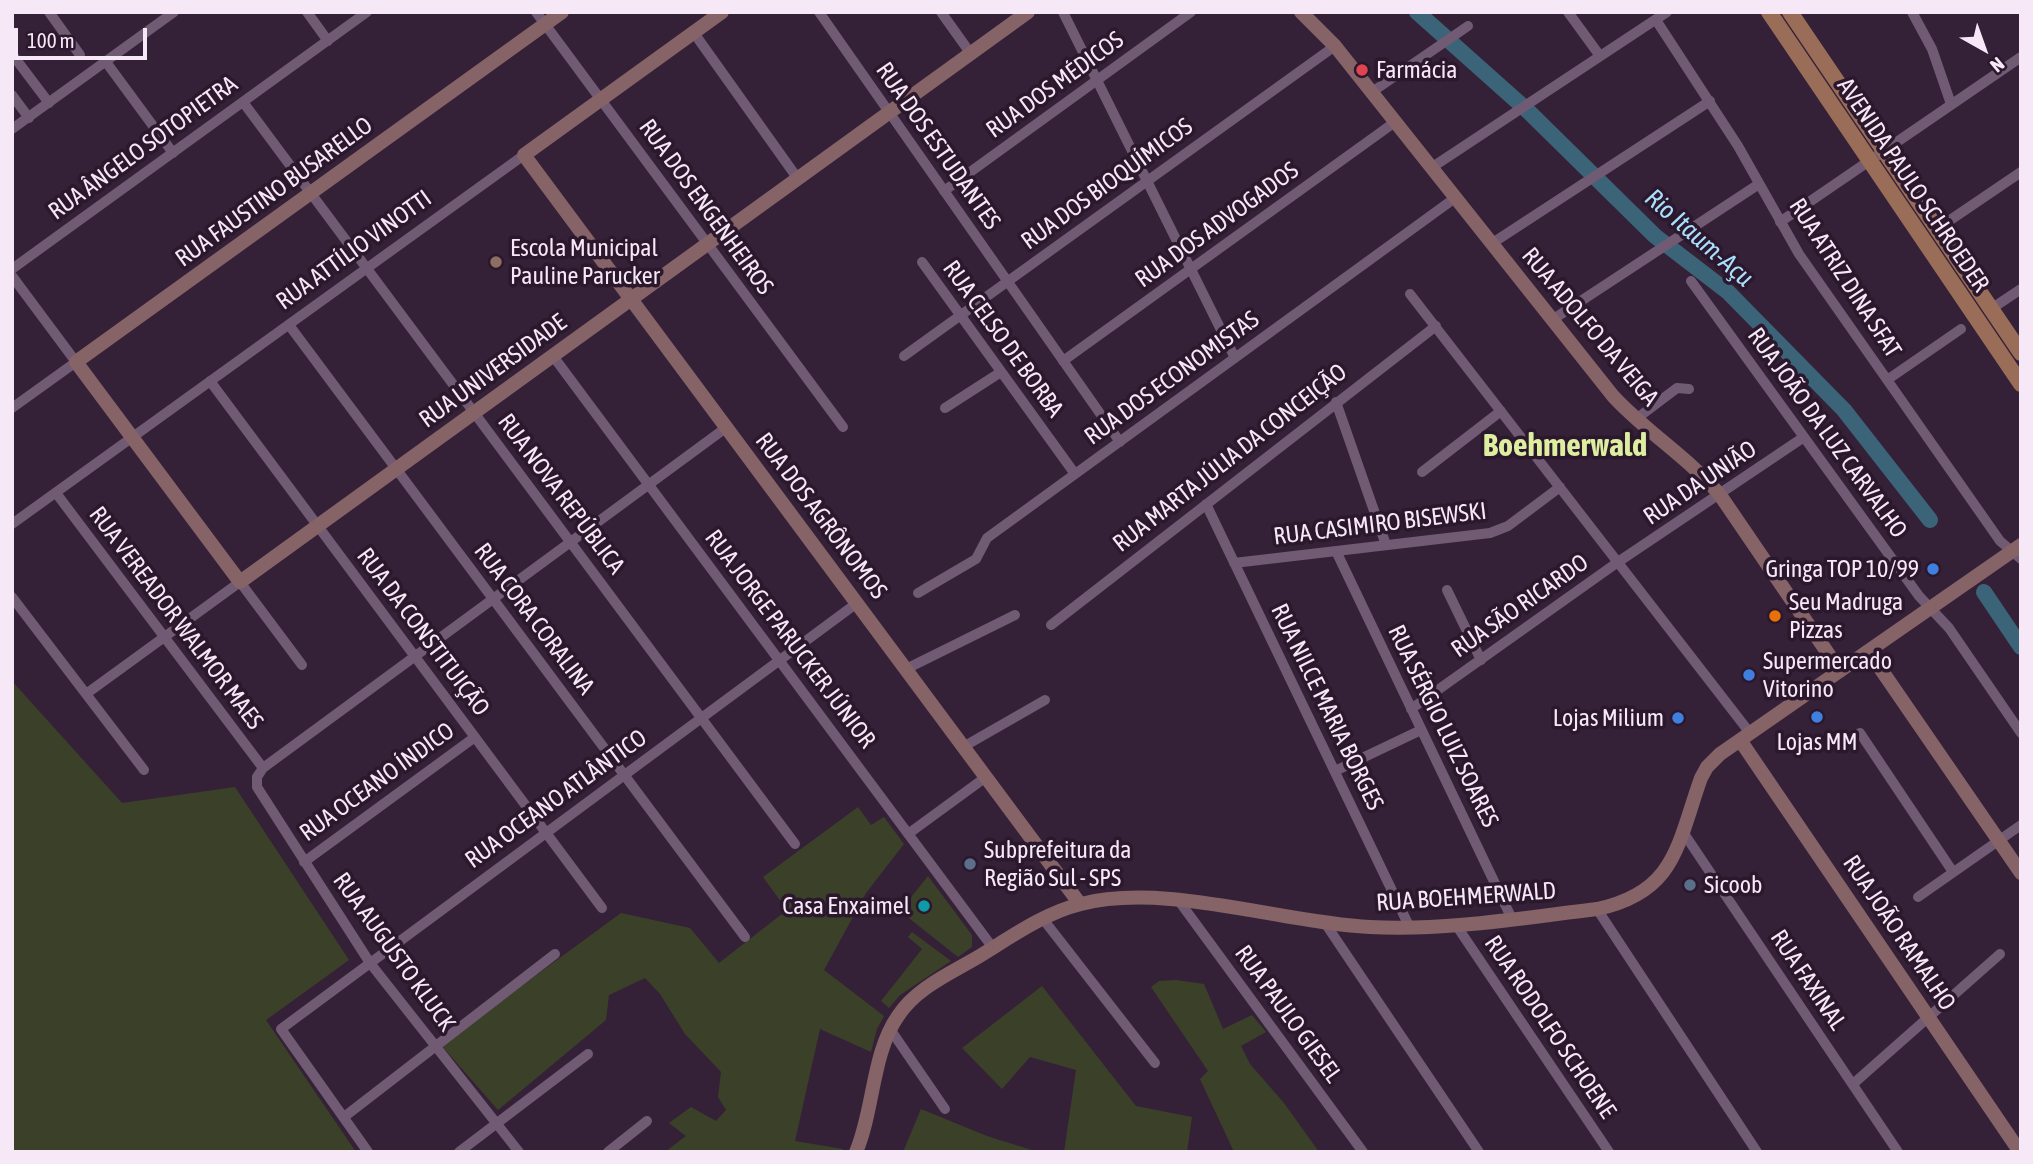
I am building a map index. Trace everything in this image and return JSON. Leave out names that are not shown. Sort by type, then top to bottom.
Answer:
[{"type":"main road","name":"AVENIDA PAULO SCHROEDER","points":[[1769,12],[2021,384]]},
{"type":"main road","name":"AVENIDA PAULO SCHROEDER","points":[[1790,12],[2021,353]]},
{"type":"street","points":[[48,12],[80,55]]},
{"type":"street","points":[[12,129],[174,12]]},
{"type":"street","points":[[307,12],[328,41]]},
{"type":"street","name":"RUA ÂNGELO SOTOPIETRA","points":[[12,269],[367,12]]},
{"type":"street","name":"RUA FAUSTINO BUSARELLO","points":[[12,408],[310,193],[541,18],[562,12]]},
{"type":"street","name":"RUA ATTÍLIO VINOTTI","points":[[12,524],[722,12]]},
{"type":"street","name":"RUA DOS ESTUDANTES","points":[[819,12],[1120,442]]},
{"type":"street","points":[[941,12],[971,54]]},
{"type":"street","name":"RUA UNIVERSIDADE","points":[[86,694],[1028,12]]},
{"type":"street","points":[[1063,12],[1235,358]]},
{"type":"street","name":"RUA DOS MÉDICOS","points":[[944,191],[1191,12]]},
{"type":"street","name":"RUA ADOLFO DA VEIGA","points":[[1301,12],[1335,46],[1598,379],[1636,419],[1720,495],[1840,671]]},
{"type":"street","points":[[1568,12],[1600,56]]},
{"type":"street","points":[[1431,167],[1667,12]]},
{"type":"street","points":[[1912,12],[1932,49],[1951,104]]},
{"type":"street","name":"RUA DOS ENGENHEIROS","points":[[541,18],[843,427]]},
{"type":"street","name":"RUA ATRIZ DINA SFAT","points":[[1656,20],[1710,102],[1798,254],[2000,541],[2018,552]]},
{"type":"street","points":[[1372,92],[1468,26]]},
{"type":"street","points":[[694,33],[798,179]]},
{"type":"street","name":"RUA DOS BIOQUÍMICOS","points":[[904,356],[1335,46]]},
{"type":"street","points":[[12,54],[49,103]]},
{"type":"street","points":[[1780,222],[2021,57]]},
{"type":"street","points":[[106,62],[173,153]]},
{"type":"street","points":[[12,95],[29,117]]},
{"type":"street","name":"RUA NOVA REPÚBLICA","points":[[243,102],[796,844]]},
{"type":"street","points":[[1492,244],[1710,102]]},
{"type":"street","name":"RUA DOS ADVOGADOS","points":[[1063,361],[1395,122]]},
{"type":"street","name":"RUA DOS AGRÔNOMOS","points":[[524,155],[1080,904]]},
{"type":"street","points":[[1937,229],[2021,172]]},
{"type":"street","points":[[1552,320],[1759,184]]},
{"type":"street","name":"RUA DOS ECONOMISTAS","points":[[918,593],[976,559],[987,538],[1455,198]]},
{"type":"street","name":"RUA CELSO DE BORBA","points":[[922,262],[1075,474]]},
{"type":"street","points":[[12,276],[302,665]]},
{"type":"street","name":"RUA JOÃO DA LUZ CARVALHO","points":[[1691,281],[1919,596],[1949,628],[2021,733]]},
{"type":"street","points":[[1991,309],[2021,289]]},
{"type":"street","points":[[1410,294],[1618,562],[1745,736]]},
{"type":"street","name":"RUA CORA CORALINA","points":[[289,325],[745,937]]},
{"type":"street","name":"RUA MARTA JÚLIA DA CONCEIÇÃO","points":[[1051,625],[1436,326]]},
{"type":"street","points":[[1887,380],[1961,329]]},
{"type":"street","name":"RUA JORGE PARUCKER JÚNIOR","points":[[553,356],[993,948]]},
{"type":"street","points":[[945,408],[1001,372]]},
{"type":"street","name":"RUA DA CONSTITUIÇÃO","points":[[210,381],[602,908]]},
{"type":"street","points":[[1636,419],[1677,388],[1689,389]]},
{"type":"street","points":[[1336,402],[1386,545]]},
{"type":"street","points":[[1422,472],[1501,411]]},
{"type":"street","points":[[264,768],[727,428]]},
{"type":"street","name":"RUA DA UNIÃO","points":[[1618,562],[1804,437]]},
{"type":"street","name":"RUA CASIMIRO BISEWSKI","points":[[1234,564],[1496,532],[1560,486]]},
{"type":"street","name":"RUA VEREADOR WALMOR MAES","points":[[56,493],[264,768]]},
{"type":"street","name":"RUA NILCE MARIA BORGES","points":[[1206,504],[1410,928]]},
{"type":"street","name":"RUA SÉRGIO LUIZ SOARES","points":[[1335,551],[1512,919]]},
{"type":"street","name":"RUA BOEHMERWALD","points":[[856,1152],[890,1029],[904,1007],[915,996],[1042,919],[1080,904],[1133,898],[1179,901],[1325,923],[1410,928],[1597,909],[1629,900],[1653,884],[1665,871],[1674,856],[1701,778],[1707,767],[1720,754],[1931,608],[2018,552]]},
{"type":"street","name":"RUA SÃO RICARDO","points":[[1411,709],[1618,562]]},
{"type":"street","points":[[1447,590],[1481,660]]},
{"type":"street","points":[[12,597],[144,770]]},
{"type":"street","name":"RUA OCEANO ATLÂNTICO","points":[[344,1117],[281,1029],[857,603]]},
{"type":"street","points":[[906,669],[1015,615]]},
{"type":"street","points":[[1869,652],[2021,873]]},
{"type":"street","points":[[964,747],[1045,700]]},
{"type":"street","points":[[1335,771],[1421,730]]},
{"type":"street","points":[[1860,733],[1953,872]]},
{"type":"street","name":"RUA JOÃO RAMALHO","points":[[1745,736],[2020,1152]]},
{"type":"street","name":"RUA OCEANO ÍNDICO","points":[[304,862],[475,737]]},
{"type":"street","name":"RUA AUGUSTO KLUCK","points":[[264,768],[257,777],[257,787],[370,963],[519,1152]]},
{"type":"street","points":[[908,834],[986,777]]},
{"type":"street","points":[[1918,897],[2021,825]]},
{"type":"street","name":"RUA FAXINAL","points":[[1683,832],[1898,1152]]},
{"type":"street","name":"RUA PAULO GIESEL","points":[[1179,901],[1363,1152]]},
{"type":"street","points":[[1597,909],[1757,1152]]},
{"type":"street","points":[[1042,919],[1155,1063]]},
{"type":"street","points":[[1325,923],[1479,1152]]},
{"type":"street","name":"RUA RODOLFO SCHOENE","points":[[1457,925],[1609,1152]]},
{"type":"street","points":[[368,1152],[344,1117],[555,954]]},
{"type":"street","points":[[1853,1084],[2000,954]]},
{"type":"street","points":[[890,1029],[945,1109]]},
{"type":"street","points":[[459,1152],[588,1054]]},
{"type":"street","points":[[608,1152],[647,1121]]},
{"type":"green space","points":[[12,681],[122,803],[235,787],[349,960],[266,1020],[356,1152],[12,1152]]},
{"type":"green space","points":[[858,807],[871,825],[884,817],[904,844],[866,893],[824,970],[884,1016],[877,1029],[871,1052],[820,1029],[795,1141],[843,1149],[842,1152],[665,1152],[686,1136],[669,1123],[691,1107],[716,1121],[726,1110],[718,1097],[721,1072],[685,1034],[660,994],[645,978],[609,995],[606,1020],[498,1110],[441,1045],[621,913],[690,928],[719,963],[787,910],[763,877]]},
{"type":"green space","points":[[928,876],[972,935],[972,947],[958,957],[900,911]]},
{"type":"green space","points":[[912,932],[951,961],[900,995],[889,1008],[881,1001],[922,949],[908,937]]},
{"type":"green space","points":[[1176,980],[1204,984],[1223,1029],[1252,1015],[1266,1032],[1241,1046],[1250,1064],[1284,1103],[1319,1152],[1234,1152],[1200,1079],[1208,1071],[1151,987],[1159,981]]},
{"type":"green space","points":[[1042,986],[1136,1106],[1192,1117],[1187,1152],[1064,1152],[1076,1070],[1030,1057],[1002,1089],[962,1048]]},
{"type":"green space","points":[[921,1109],[987,1136],[1038,1152],[903,1152]]},
{"type":"waterway","name":"Rio Itaum-Açu","points":[[1417,12],[1528,111],[1655,236],[1728,292],[1844,410],[1930,520]]},
{"type":"waterway","name":"Rio Itaum-Açu","points":[[1984,592],[2021,647]]},
{"type":"place","name":"Farmácia","points":[[1362,70]]},
{"type":"place","name":"Escola Municipal Pauline Parucker","points":[[496,262]]},
{"type":"place","name":"Gringa TOP 10/99","points":[[1933,569]]},
{"type":"place","name":"Seu Madruga Pizzas","points":[[1775,616]]},
{"type":"place","name":"Supermercado Vitorino","points":[[1749,675]]},
{"type":"place","name":"Lojas MM","points":[[1817,717]]},
{"type":"place","name":"Lojas Milium","points":[[1678,718]]},
{"type":"place","name":"Subprefeitura da Região Sul - SPS","points":[[970,864]]},
{"type":"place","name":"Sicoob","points":[[1690,885]]},
{"type":"place","name":"Casa Enxaimel","points":[[924,906]]},
{"type":"district","name":"Boehmerwald","points":[[1565,446]]}]
